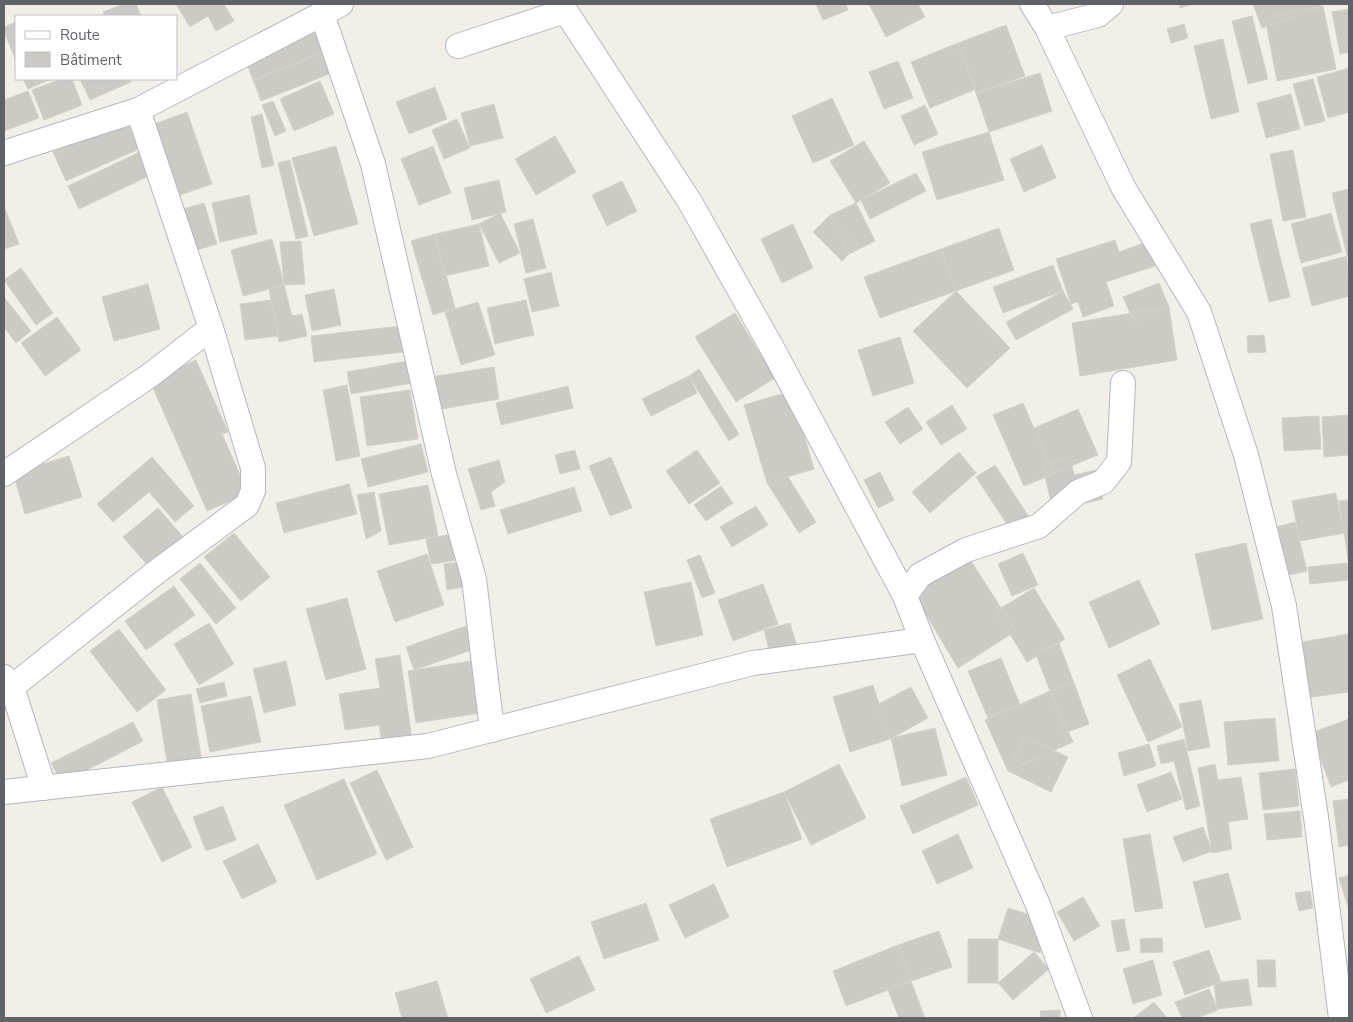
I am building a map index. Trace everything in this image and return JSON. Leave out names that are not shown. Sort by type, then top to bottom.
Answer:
[{"type":"street","points":[[1032,4],[1047,28],[1122,188],[1199,312],[1246,455],[1284,606],[1317,824],[1340,1018]]},
{"type":"street","points":[[1047,28],[1098,15],[1111,4]]},
{"type":"street","points":[[458,46],[563,7],[690,202],[771,346],[905,596],[922,640],[1038,905],[1080,1018]]},
{"type":"street","points":[[4,153],[138,110],[332,9],[373,164],[444,474],[474,579],[492,730]]},
{"type":"street","points":[[44,788],[8,682],[247,505],[253,491],[253,468],[211,328],[138,110]]},
{"type":"street","points":[[4,474],[149,376],[211,328]]},
{"type":"street","points":[[905,596],[920,575],[966,550],[1039,526],[1078,492],[1103,482],[1119,462],[1122,383]]},
{"type":"street","points":[[4,792],[428,746],[754,663],[922,640]]},
{"type":"building","points":[[124,4],[136,4],[141,15],[104,15],[103,12]]},
{"type":"building","points":[[176,4],[224,4],[234,21],[216,31],[208,16],[190,27]]},
{"type":"building","points":[[816,4],[846,4],[848,10],[823,20]]},
{"type":"building","points":[[869,4],[918,4],[925,17],[886,37]]},
{"type":"building","points":[[1179,4],[1194,4],[1180,8]]},
{"type":"building","points":[[1253,4],[1320,4],[1321,7],[1262,28]]},
{"type":"building","points":[[1323,6],[1336,69],[1277,81],[1265,18]]},
{"type":"building","points":[[1349,9],[1349,52],[1340,54],[1332,12]]},
{"type":"building","points":[[1252,16],[1268,79],[1248,84],[1232,21]]},
{"type":"building","points":[[15,22],[15,58],[4,31],[4,27]]},
{"type":"building","points":[[1184,24],[1188,38],[1171,43],[1167,29]]},
{"type":"building","points":[[1006,25],[1025,76],[976,93],[958,43]]},
{"type":"building","points":[[315,32],[323,52],[253,80],[246,61]]},
{"type":"building","points":[[1223,39],[1239,112],[1211,119],[1194,46]]},
{"type":"building","points":[[958,43],[976,89],[930,108],[911,62]]},
{"type":"building","points":[[323,52],[332,73],[261,101],[253,80]]},
{"type":"building","points":[[898,61],[913,98],[884,109],[869,72]]},
{"type":"building","points":[[1349,68],[1349,112],[1328,118],[1317,77]]},
{"type":"building","points":[[1040,73],[1052,111],[989,132],[976,93]]},
{"type":"building","points":[[1313,79],[1325,121],[1305,126],[1293,84]]},
{"type":"building","points":[[24,80],[49,80],[28,89]]},
{"type":"building","points":[[58,80],[72,80],[82,105],[44,120],[32,90]]},
{"type":"building","points":[[80,80],[130,80],[131,82],[90,100]]},
{"type":"building","points":[[320,81],[334,114],[294,131],[280,99]]},
{"type":"building","points":[[435,87],[447,119],[409,134],[396,102]]},
{"type":"building","points":[[28,91],[39,118],[4,131],[4,100]]},
{"type":"building","points":[[1291,94],[1300,129],[1266,138],[1257,103]]},
{"type":"building","points":[[832,98],[854,145],[813,163],[792,116]]},
{"type":"building","points":[[273,101],[286,131],[275,136],[262,105]]},
{"type":"building","points":[[494,104],[503,138],[470,146],[461,113]]},
{"type":"building","points":[[925,105],[938,134],[914,145],[901,116]]},
{"type":"building","points":[[187,112],[212,184],[177,196],[152,125]]},
{"type":"building","points":[[262,114],[274,165],[262,168],[251,117]]},
{"type":"building","points":[[457,119],[470,148],[444,159],[432,130]]},
{"type":"building","points":[[126,120],[139,149],[66,181],[53,152]]},
{"type":"building","points":[[989,132],[1004,180],[937,200],[922,152]]},
{"type":"building","points":[[555,136],[576,172],[536,195],[515,159]]},
{"type":"building","points":[[864,141],[890,183],[856,203],[830,161]]},
{"type":"building","points":[[1042,145],[1056,178],[1024,192],[1010,159]]},
{"type":"building","points":[[336,146],[358,224],[314,236],[292,158]]},
{"type":"building","points":[[433,146],[451,193],[419,205],[401,159]]},
{"type":"building","points":[[1293,150],[1306,217],[1283,221],[1270,154]]},
{"type":"building","points":[[140,152],[151,175],[79,209],[68,186]]},
{"type":"building","points":[[290,160],[308,236],[296,239],[278,163]]},
{"type":"building","points":[[916,173],[926,191],[870,219],[861,200]]},
{"type":"building","points":[[499,180],[506,212],[472,220],[464,188]]},
{"type":"building","points":[[622,181],[637,211],[607,226],[592,195]]},
{"type":"building","points":[[1349,189],[1349,255],[1347,256],[1332,193]]},
{"type":"building","points":[[249,195],[257,234],[220,242],[212,203]]},
{"type":"building","points":[[204,203],[217,244],[193,251],[180,210]]},
{"type":"building","points":[[856,203],[875,241],[849,254],[830,215]]},
{"type":"building","points":[[4,206],[19,244],[4,249]]},
{"type":"building","points":[[500,213],[520,253],[499,263],[479,224]]},
{"type":"building","points":[[1331,213],[1342,252],[1301,263],[1291,224]]},
{"type":"building","points":[[830,215],[859,244],[842,261],[813,232]]},
{"type":"building","points":[[533,219],[546,268],[526,273],[514,224]]},
{"type":"building","points":[[1271,219],[1290,297],[1269,302],[1250,224]]},
{"type":"building","points":[[479,224],[489,266],[444,276],[435,234]]},
{"type":"building","points":[[793,224],[813,268],[782,283],[761,239]]},
{"type":"building","points":[[999,228],[1014,270],[956,291],[941,249]]},
{"type":"building","points":[[435,234],[455,308],[433,315],[411,241]]},
{"type":"building","points":[[272,239],[284,285],[243,296],[231,250]]},
{"type":"building","points":[[1115,240],[1119,252],[1147,242],[1155,266],[1106,282],[1114,306],[1083,317],[1078,302],[1071,304],[1056,259]]},
{"type":"building","points":[[301,241],[305,284],[284,285],[280,242]]},
{"type":"building","points":[[941,249],[956,291],[880,318],[864,277]]},
{"type":"building","points":[[1347,256],[1349,296],[1312,306],[1302,268]]},
{"type":"building","points":[[1053,265],[1063,291],[1003,313],[993,287]]},
{"type":"building","points":[[21,268],[53,313],[36,325],[4,280]]},
{"type":"building","points":[[551,272],[559,306],[532,312],[524,279]]},
{"type":"building","points":[[1159,283],[1169,307],[1134,322],[1123,297]]},
{"type":"building","points":[[148,284],[160,329],[114,341],[102,297]]},
{"type":"building","points":[[284,285],[292,316],[302,314],[307,336],[279,342],[269,289]]},
{"type":"building","points":[[334,289],[341,325],[312,331],[305,295]]},
{"type":"building","points":[[956,291],[1010,348],[967,388],[913,331]]},
{"type":"building","points":[[1063,291],[1073,309],[1016,340],[1006,322]]},
{"type":"building","points":[[4,297],[31,331],[16,343],[4,327]]},
{"type":"building","points":[[272,300],[279,336],[245,340],[240,304]]},
{"type":"building","points":[[526,300],[534,335],[495,344],[487,308]]},
{"type":"building","points":[[478,302],[495,355],[461,365],[445,312]]},
{"type":"building","points":[[1169,307],[1177,360],[1080,376],[1072,323]]},
{"type":"building","points":[[735,313],[775,378],[736,402],[695,337]]},
{"type":"building","points":[[57,317],[81,350],[45,376],[21,343]]},
{"type":"building","points":[[401,326],[404,352],[314,362],[311,336]]},
{"type":"building","points":[[1264,335],[1266,352],[1248,353],[1247,336]]},
{"type":"building","points":[[900,337],[914,383],[873,396],[858,350]]},
{"type":"building","points":[[196,360],[228,432],[222,434],[248,493],[207,511],[150,381]]},
{"type":"building","points":[[408,361],[412,383],[351,394],[347,372]]},
{"type":"building","points":[[494,367],[499,399],[436,410],[430,377]]},
{"type":"building","points":[[699,369],[739,434],[729,441],[689,376]]},
{"type":"building","points":[[689,376],[697,393],[651,416],[642,399]]},
{"type":"building","points":[[347,385],[360,456],[336,461],[323,390]]},
{"type":"building","points":[[568,386],[573,408],[501,425],[496,403]]},
{"type":"building","points":[[410,390],[418,439],[367,446],[360,397]]},
{"type":"building","points":[[791,391],[814,469],[767,483],[744,405]]},
{"type":"building","points":[[1023,403],[1054,474],[1024,486],[993,415]]},
{"type":"building","points":[[952,405],[967,429],[941,445],[926,422]]},
{"type":"building","points":[[908,407],[923,429],[900,444],[885,422]]},
{"type":"building","points":[[1078,409],[1098,455],[1053,473],[1034,428]]},
{"type":"building","points":[[1349,415],[1349,455],[1324,457],[1322,417]]},
{"type":"building","points":[[1319,416],[1321,449],[1284,451],[1282,418]]},
{"type":"building","points":[[421,444],[428,472],[368,487],[361,459]]},
{"type":"building","points":[[575,450],[580,469],[560,474],[555,455]]},
{"type":"building","points":[[697,450],[720,483],[689,504],[666,471]]},
{"type":"building","points":[[959,452],[976,473],[930,513],[912,492]]},
{"type":"building","points":[[69,456],[82,497],[25,514],[13,473]]},
{"type":"building","points":[[152,457],[194,506],[175,522],[149,492],[113,522],[97,504]]},
{"type":"building","points":[[611,457],[632,508],[610,516],[589,466]]},
{"type":"building","points":[[1070,458],[1074,475],[1096,470],[1103,499],[1053,510],[1042,464]]},
{"type":"building","points":[[499,460],[505,482],[491,492],[495,506],[481,510],[468,469]]},
{"type":"building","points":[[995,465],[1029,517],[1010,529],[976,477]]},
{"type":"building","points":[[785,472],[816,522],[799,533],[767,483]]},
{"type":"building","points":[[880,472],[894,500],[878,508],[864,480]]},
{"type":"building","points":[[349,484],[357,514],[284,533],[276,503]]},
{"type":"building","points":[[428,485],[438,536],[389,545],[379,494]]},
{"type":"building","points":[[721,486],[733,503],[706,521],[694,505]]},
{"type":"building","points":[[574,487],[582,511],[508,534],[500,510]]},
{"type":"building","points":[[374,492],[381,531],[366,539],[357,495]]},
{"type":"building","points":[[1336,493],[1344,533],[1300,541],[1292,501]]},
{"type":"building","points":[[1349,500],[1349,565],[1339,501]]},
{"type":"building","points":[[756,506],[768,525],[732,547],[720,527]]},
{"type":"building","points":[[158,508],[184,538],[150,568],[123,537]]},
{"type":"building","points":[[1295,522],[1307,571],[1288,575],[1276,527]]},
{"type":"building","points":[[234,533],[270,577],[241,601],[204,557]]},
{"type":"building","points":[[453,534],[458,560],[431,564],[426,539]]},
{"type":"building","points":[[1246,543],[1263,619],[1212,630],[1195,554]]},
{"type":"building","points":[[1023,553],[1038,585],[1012,596],[998,564]]},
{"type":"building","points":[[427,554],[444,605],[395,622],[377,571]]},
{"type":"building","points":[[700,555],[715,593],[702,598],[687,560]]},
{"type":"building","points":[[971,561],[1016,631],[958,668],[913,593]]},
{"type":"building","points":[[460,562],[463,587],[447,590],[444,564]]},
{"type":"building","points":[[200,563],[236,608],[216,624],[180,579]]},
{"type":"building","points":[[1347,563],[1348,580],[1310,584],[1308,567]]},
{"type":"building","points":[[1139,580],[1160,624],[1109,648],[1089,602]]},
{"type":"building","points":[[691,582],[703,635],[656,646],[644,592]]},
{"type":"building","points":[[763,584],[778,624],[733,641],[718,600]]},
{"type":"building","points":[[174,586],[195,615],[146,650],[125,621]]},
{"type":"building","points":[[1034,588],[1065,639],[1027,662],[996,611]]},
{"type":"building","points":[[347,598],[366,669],[326,680],[306,609]]},
{"type":"building","points":[[209,623],[234,664],[199,685],[174,644]]},
{"type":"building","points":[[790,623],[797,646],[770,654],[764,630]]},
{"type":"building","points":[[466,626],[474,649],[414,670],[406,647]]},
{"type":"building","points":[[119,629],[166,690],[137,712],[90,651]]},
{"type":"building","points":[[1349,634],[1349,692],[1305,698],[1296,643]]},
{"type":"building","points":[[1059,643],[1074,683],[1050,691],[1035,652]]},
{"type":"building","points":[[400,655],[412,740],[382,744],[379,725],[345,730],[339,694],[380,688],[375,659]]},
{"type":"building","points":[[1001,658],[1020,705],[988,718],[968,671]]},
{"type":"building","points":[[1150,659],[1182,727],[1148,742],[1117,675]]},
{"type":"building","points":[[286,661],[296,705],[264,713],[253,669]]},
{"type":"building","points":[[471,661],[480,713],[416,723],[408,671]]},
{"type":"building","points":[[224,682],[227,696],[200,703],[196,689]]},
{"type":"building","points":[[1074,683],[1089,724],[1065,733],[1050,691]]},
{"type":"building","points":[[873,685],[890,739],[850,752],[833,697]]},
{"type":"building","points":[[911,687],[928,718],[890,739],[873,707]]},
{"type":"building","points":[[1050,691],[1073,742],[1008,771],[985,720]]},
{"type":"building","points":[[191,694],[202,762],[168,768],[157,700]]},
{"type":"building","points":[[251,696],[261,742],[210,752],[201,706]]},
{"type":"building","points":[[1201,700],[1210,747],[1188,751],[1179,704]]},
{"type":"building","points":[[1275,718],[1279,761],[1228,765],[1224,722]]},
{"type":"building","points":[[1349,719],[1349,780],[1331,787],[1311,733]]},
{"type":"building","points":[[133,722],[143,741],[62,783],[51,763]]},
{"type":"building","points":[[935,728],[947,775],[902,786],[891,738]]},
{"type":"building","points":[[1025,737],[1068,757],[1051,792],[1008,771]]},
{"type":"building","points":[[1184,739],[1200,806],[1186,810],[1174,761],[1161,764],[1157,746]]},
{"type":"building","points":[[1149,744],[1156,766],[1124,776],[1118,753]]},
{"type":"building","points":[[839,764],[866,818],[811,845],[784,792]]},
{"type":"building","points":[[1215,764],[1218,780],[1241,777],[1248,819],[1228,822],[1232,849],[1212,853],[1198,768]]},
{"type":"building","points":[[1295,769],[1299,806],[1263,810],[1259,773]]},
{"type":"building","points":[[377,770],[413,847],[386,860],[350,783]]},
{"type":"building","points":[[1171,772],[1182,799],[1147,812],[1137,785]]},
{"type":"building","points":[[966,777],[978,805],[913,834],[900,806]]},
{"type":"building","points":[[344,779],[377,854],[317,880],[284,805]]},
{"type":"building","points":[[162,787],[192,847],[162,862],[132,802]]},
{"type":"building","points":[[784,792],[802,839],[727,867],[710,819]]},
{"type":"building","points":[[1349,799],[1349,845],[1339,847],[1333,801]]},
{"type":"building","points":[[223,806],[236,840],[206,851],[193,817]]},
{"type":"building","points":[[1300,811],[1302,837],[1267,840],[1264,814]]},
{"type":"building","points":[[1203,827],[1212,851],[1183,862],[1173,837]]},
{"type":"building","points":[[958,834],[973,868],[937,884],[922,851]]},
{"type":"building","points":[[1150,834],[1163,908],[1135,912],[1123,839]]},
{"type":"building","points":[[258,844],[277,882],[242,899],[223,861]]},
{"type":"building","points":[[1228,873],[1241,919],[1205,928],[1193,882]]},
{"type":"building","points":[[1349,875],[1349,910],[1339,878]]},
{"type":"building","points":[[714,884],[729,917],[685,938],[669,905]]},
{"type":"building","points":[[1310,891],[1313,908],[1299,911],[1295,893]]},
{"type":"building","points":[[1083,897],[1100,926],[1074,941],[1057,912]]},
{"type":"building","points":[[646,903],[659,940],[604,959],[591,922]]},
{"type":"building","points":[[1008,908],[1050,921],[1040,953],[998,939]]},
{"type":"building","points":[[1124,919],[1130,950],[1117,952],[1111,921]]},
{"type":"building","points":[[939,931],[952,967],[911,981],[898,945]]},
{"type":"building","points":[[1162,938],[1163,952],[1141,953],[1140,939]]},
{"type":"building","points":[[968,939],[998,939],[998,983],[968,983]]},
{"type":"building","points":[[898,945],[912,981],[846,1006],[833,971]]},
{"type":"building","points":[[1209,950],[1221,982],[1185,995],[1173,962]]},
{"type":"building","points":[[1034,952],[1049,969],[1013,1000],[998,983]]},
{"type":"building","points":[[579,956],[595,990],[546,1013],[530,979]]},
{"type":"building","points":[[1153,960],[1162,995],[1133,1004],[1123,969]]},
{"type":"building","points":[[1257,960],[1275,960],[1276,987],[1258,987]]},
{"type":"building","points":[[1248,979],[1252,1005],[1217,1009],[1214,983]]},
{"type":"building","points":[[437,981],[448,1018],[402,1018],[395,993]]},
{"type":"building","points":[[911,981],[925,1018],[899,1018],[888,990]]},
{"type":"building","points":[[1209,989],[1218,1010],[1197,1018],[1182,1018],[1175,1002]]},
{"type":"building","points":[[1154,1002],[1167,1018],[1135,1017]]},
{"type":"building","points":[[1060,1010],[1060,1018],[1041,1018],[1040,1011]]}]
